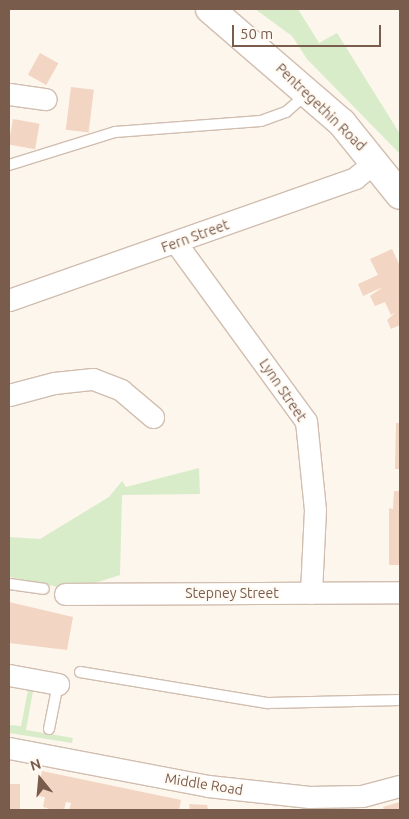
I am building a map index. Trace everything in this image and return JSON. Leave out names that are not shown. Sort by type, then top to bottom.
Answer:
[{"type":"street","name":"Pentregethin Road","points":[[210,9],[309,93],[376,161],[400,195]]},
{"type":"street","points":[[9,94],[46,99]]},
{"type":"street","name":"Fern Street","points":[[9,300],[176,244],[355,178],[376,161]]},
{"type":"street","name":"Lynn Street","points":[[176,244],[306,421],[315,510],[311,593]]},
{"type":"street","points":[[9,395],[54,383],[92,379],[121,390],[153,417]]},
{"type":"street","name":"Stepney Street","points":[[65,594],[400,592]]},
{"type":"street","points":[[9,675],[58,684]]},
{"type":"street","name":"Middle Road","points":[[9,748],[208,786],[309,798],[362,796],[400,786]]},
{"type":"lane","points":[[9,165],[136,128],[261,121],[286,112],[309,93]]},
{"type":"lane","points":[[9,584],[44,589]]},
{"type":"lane","points":[[80,672],[268,703],[400,700]]},
{"type":"lane","points":[[49,729],[58,684]]},
{"type":"green space","points":[[255,9],[298,9],[319,43],[337,33],[400,134],[400,154],[307,59],[292,36]]},
{"type":"green space","points":[[199,468],[200,494],[122,495],[120,575],[73,590],[9,577],[9,537],[40,539],[109,497],[122,481],[126,487]]},
{"type":"green space","points":[[29,685],[48,691],[33,691],[26,730],[73,738],[72,743],[9,733],[9,725],[21,726]]},
{"type":"building","points":[[40,53],[58,63],[46,85],[28,75]]},
{"type":"building","points":[[71,87],[94,90],[89,132],[66,130]]},
{"type":"building","points":[[13,119],[40,124],[35,149],[9,145]]},
{"type":"building","points":[[392,249],[400,266],[400,325],[391,329],[387,320],[396,312],[391,315],[385,302],[375,306],[370,296],[383,287],[363,296],[358,284],[378,275],[370,259]]},
{"type":"building","points":[[396,423],[400,423],[400,469],[395,469]]},
{"type":"building","points":[[394,491],[400,491],[400,565],[389,565],[389,508],[393,509]]},
{"type":"building","points":[[9,602],[73,617],[67,650],[9,643]]},
{"type":"building","points":[[42,771],[181,800],[179,810],[69,810],[71,803],[66,802],[64,810],[53,810],[43,807],[45,797],[37,796]]},
{"type":"building","points":[[9,784],[20,784],[20,809],[9,809]]},
{"type":"building","points":[[400,802],[400,810],[384,810],[383,807]]},
{"type":"building","points":[[189,804],[207,805],[208,810],[190,810]]}]
